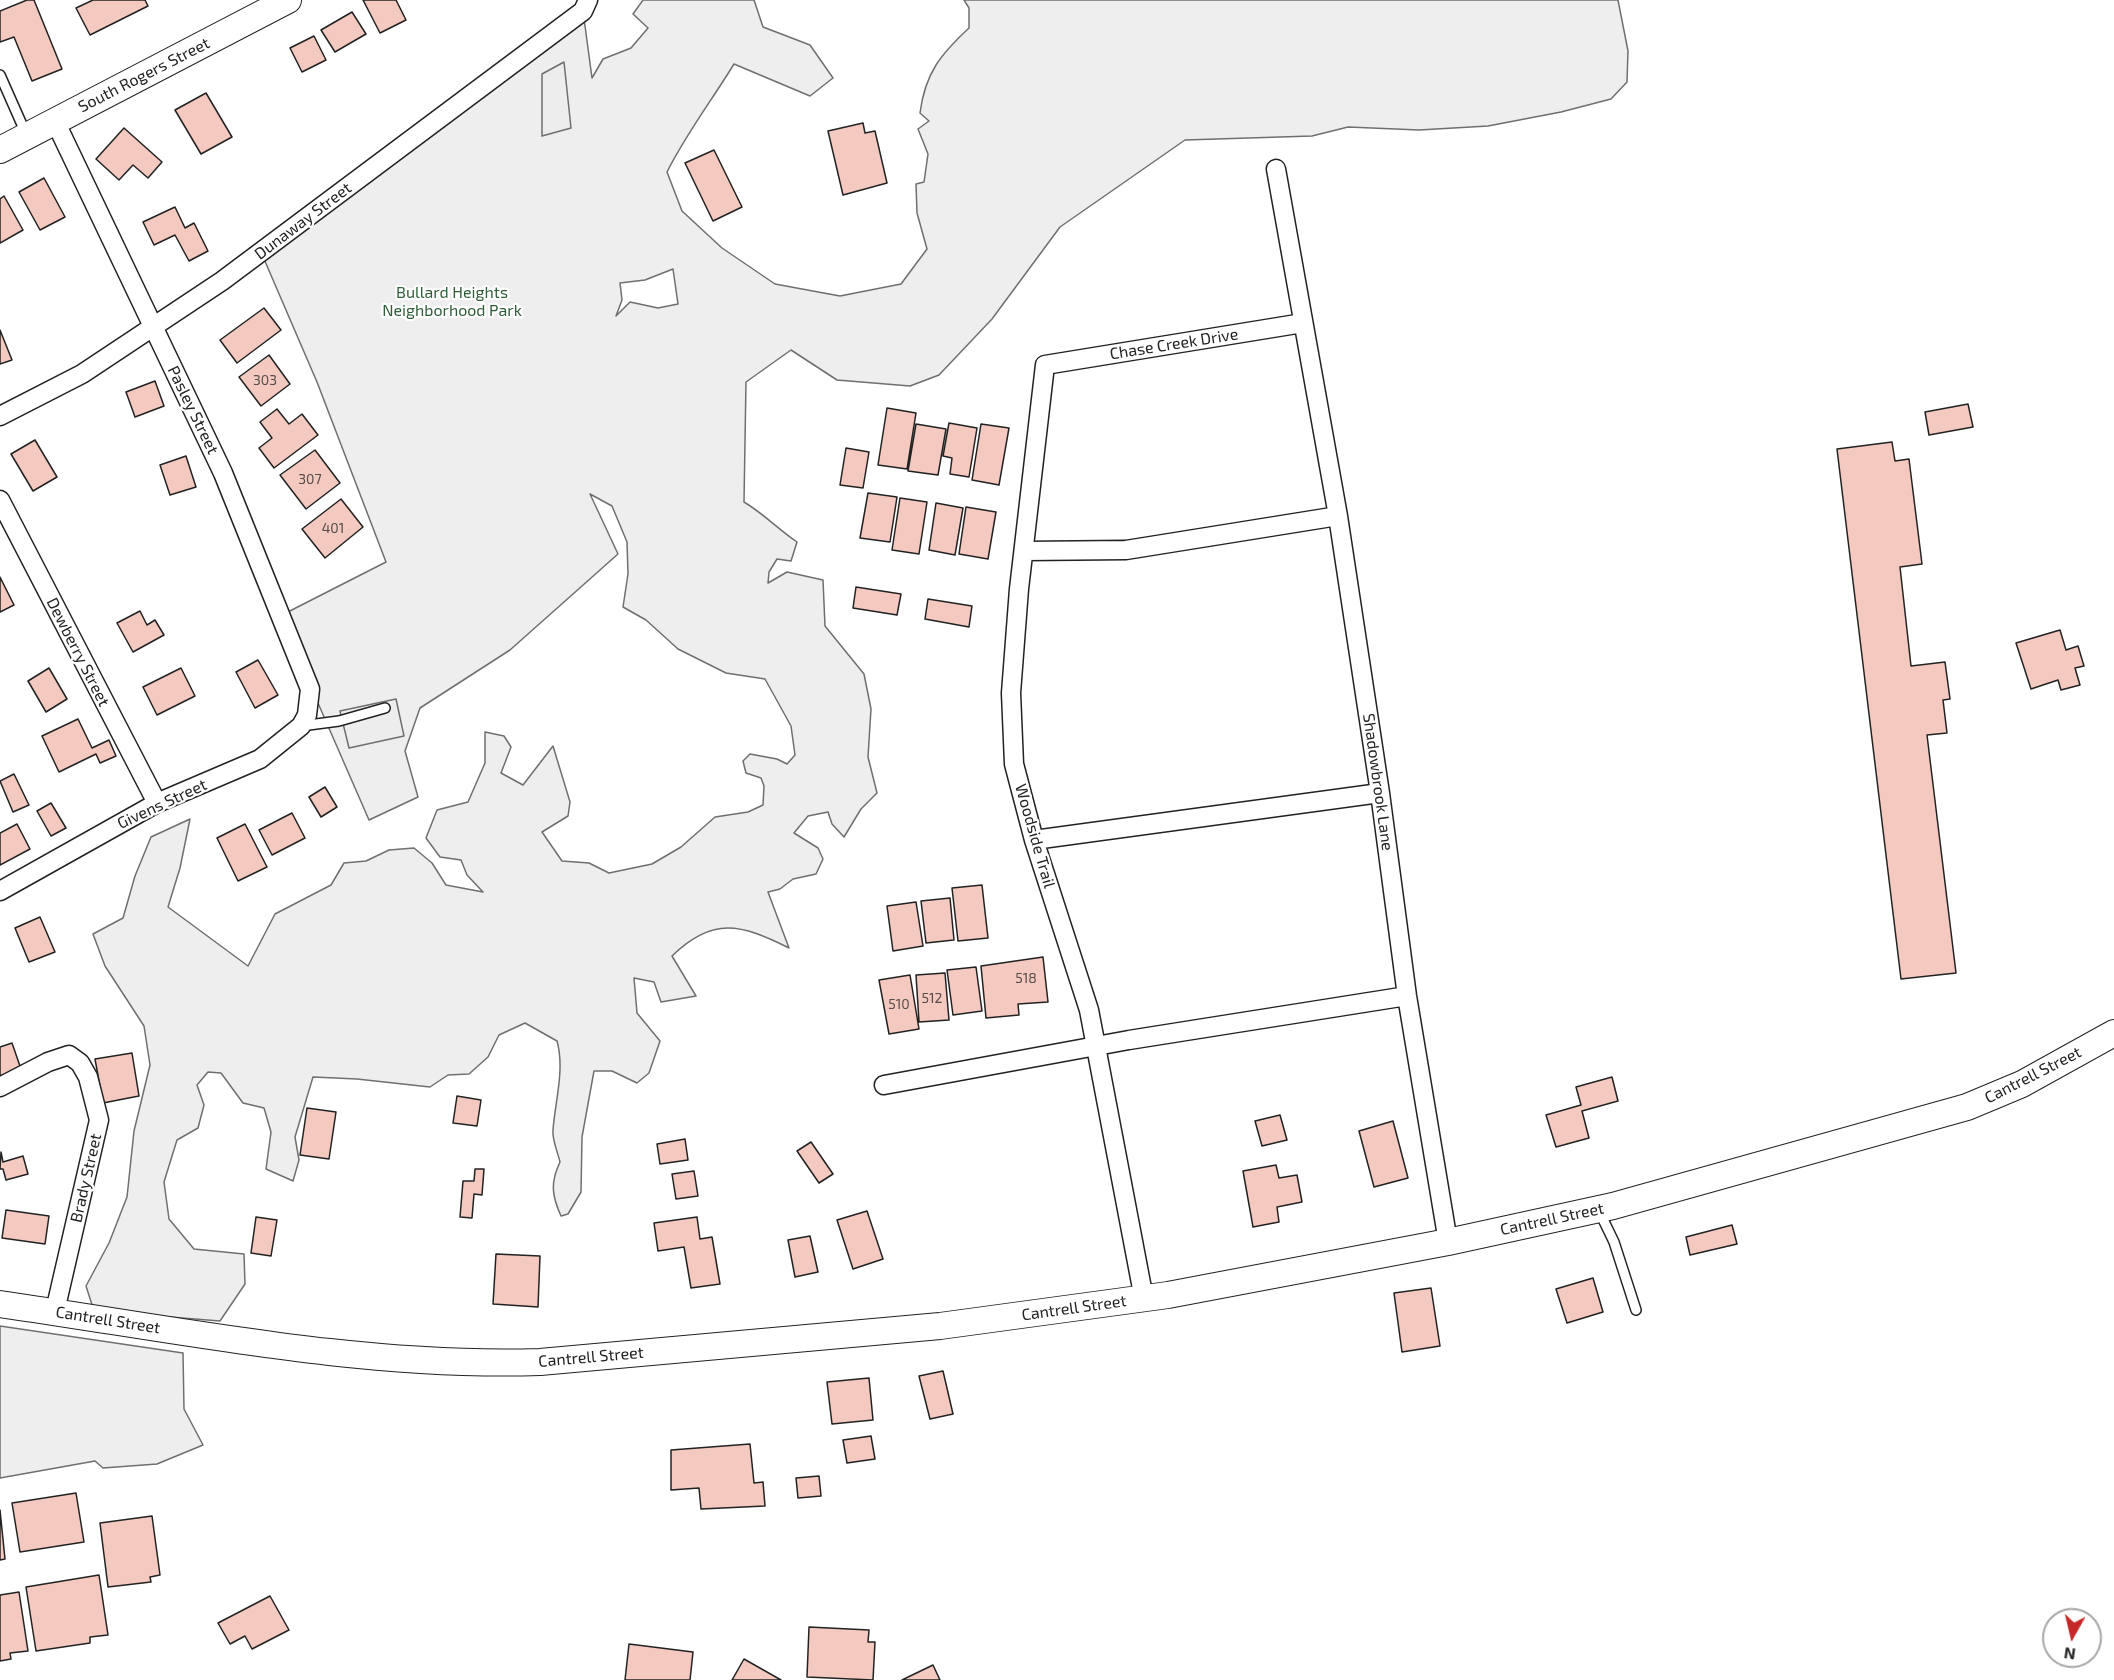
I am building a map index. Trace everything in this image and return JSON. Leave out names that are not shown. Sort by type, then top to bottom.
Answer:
[{"type":"street","name":"South Rogers Street","points":[[0,150],[288,0]]},
{"type":"street","name":"Dunaway Street","points":[[0,416],[82,374],[222,281],[583,11],[588,0]]},
{"type":"street","name":"Pasley Street","points":[[55,121],[223,473],[310,689],[309,706]]},
{"type":"street","name":"Shadowbrook Lane","points":[[1275,169],[1338,516],[1380,793],[1407,996],[1448,1242]]},
{"type":"street","name":"Chase Creek Drive","points":[[1045,365],[1303,323]]},
{"type":"street","name":"Woodside Trail","points":[[1045,365],[1019,589],[1011,693],[1014,764],[1034,840],[1089,1010],[1098,1046],[1144,1299]]},
{"type":"street","name":"Dewberry Street","points":[[0,500],[157,803]]},
{"type":"street","points":[[1025,551],[1126,550],[1338,516]]},
{"type":"street","name":"Givens Street","points":[[0,891],[157,803],[260,759],[301,726],[309,706]]},
{"type":"street","points":[[1034,840],[1380,793]]},
{"type":"street","points":[[884,1085],[1098,1046],[1407,996]]},
{"type":"street","name":"Cantrell Street","points":[[0,1304],[207,1335],[375,1356],[474,1364],[540,1362],[939,1326],[1144,1299],[1448,1242],[1598,1209],[1967,1107],[2022,1084],[2114,1032]]},
{"type":"street","name":"Brady Street","points":[[0,1087],[48,1062],[69,1055],[81,1063],[99,1120],[55,1311]]},
{"type":"lane","points":[[0,75],[27,136]]},
{"type":"lane","points":[[301,726],[339,721],[385,708]]},
{"type":"lane","points":[[1598,1209],[1614,1242],[1636,1310]]},
{"type":"green space","name":"Bullard Heights Neighborhood Park","points":[[643,0],[754,0],[763,27],[810,45],[833,78],[810,96],[734,64],[667,172],[682,211],[722,248],[775,284],[840,296],[901,284],[927,249],[917,213],[916,184],[924,182],[928,154],[918,129],[929,121],[920,113],[922,99],[936,65],[969,28],[969,8],[964,0],[1618,0],[1628,51],[1627,82],[1611,99],[1561,112],[1488,126],[1419,130],[1348,127],[1312,136],[1185,140],[1060,227],[992,319],[939,375],[910,386],[837,380],[791,350],[746,382],[744,502],[797,542],[791,561],[777,559],[769,572],[768,583],[787,572],[823,580],[825,626],[864,674],[871,709],[868,757],[877,793],[861,809],[844,837],[832,824],[828,812],[808,816],[794,833],[818,848],[823,859],[816,874],[793,879],[780,889],[768,892],[789,948],[742,929],[714,930],[701,934],[672,956],[696,996],[661,1002],[654,982],[634,978],[637,1013],[660,1041],[649,1073],[637,1083],[612,1071],[594,1071],[582,1137],[581,1192],[568,1214],[561,1216],[553,1189],[560,1162],[553,1134],[560,1074],[557,1041],[525,1023],[499,1035],[488,1057],[469,1074],[448,1075],[430,1087],[313,1077],[295,1137],[299,1160],[293,1181],[266,1169],[271,1132],[264,1108],[243,1103],[221,1073],[208,1072],[197,1085],[204,1105],[198,1128],[177,1140],[164,1182],[169,1219],[194,1249],[244,1254],[245,1284],[220,1321],[94,1311],[86,1286],[109,1243],[127,1197],[134,1131],[150,1065],[144,1026],[105,966],[93,934],[123,918],[135,876],[151,837],[190,819],[180,868],[168,907],[248,966],[275,914],[331,885],[344,863],[366,861],[389,850],[414,848],[432,863],[446,885],[483,892],[467,875],[461,860],[440,857],[426,838],[437,810],[468,802],[485,763],[485,732],[504,736],[511,747],[501,773],[523,785],[553,746],[570,802],[568,816],[542,832],[562,861],[589,863],[609,873],[652,864],[681,847],[715,817],[748,812],[763,805],[764,786],[761,778],[746,773],[743,761],[750,754],[777,759],[787,764],[795,755],[791,726],[765,679],[726,673],[678,649],[646,620],[623,607],[628,574],[627,542],[612,506],[590,494],[618,554],[510,650],[420,708],[405,751],[418,797],[369,820],[280,616],[386,562],[317,382],[261,252],[583,11],[592,78],[603,59],[631,48],[648,28],[633,14]],"holes":[[[673,269],[678,304],[658,308],[630,302],[616,316],[622,300],[620,283],[645,280]]]},
{"type":"green space","points":[[0,1326],[183,1353],[184,1409],[203,1445],[157,1464],[103,1468],[95,1461],[0,1478]]},
{"type":"shaded area","points":[[564,62],[571,128],[542,136],[542,74]]},
{"type":"shaded area","points":[[396,699],[404,736],[349,748],[340,711]]},
{"type":"building","points":[[27,0],[34,0],[62,69],[32,81],[14,37],[0,42],[0,11]]},
{"type":"building","points":[[93,0],[145,0],[148,6],[90,35],[76,8]]},
{"type":"building","points":[[363,0],[396,0],[406,20],[380,33]]},
{"type":"building","points":[[352,12],[366,34],[335,52],[321,30]]},
{"type":"building","points":[[314,36],[326,60],[302,72],[290,48]]},
{"type":"building","points":[[206,93],[232,137],[201,154],[175,110]]},
{"type":"building","points":[[863,123],[865,133],[875,131],[887,183],[843,195],[828,131]]},
{"type":"building","points":[[124,128],[162,162],[148,178],[133,165],[119,180],[96,159]]},
{"type":"building","points":[[714,150],[742,207],[713,221],[685,163]]},
{"type":"building","points":[[44,178],[65,217],[40,230],[19,192]]},
{"type":"building","points":[[4,196],[23,230],[0,243],[0,199]]},
{"type":"building","points":[[175,207],[185,228],[194,223],[208,251],[189,261],[175,235],[154,245],[143,222]]},
{"type":"building","points":[[264,308],[281,330],[237,363],[220,340]]},
{"type":"building","points":[[0,330],[12,360],[0,364]]},
{"type":"building","points":[[269,355],[290,384],[261,406],[239,377]]},
{"type":"building","points":[[155,381],[164,406],[135,417],[126,392]]},
{"type":"building","points":[[1968,404],[1973,427],[1929,435],[1925,412]]},
{"type":"building","points":[[887,408],[916,413],[907,469],[878,465]]},
{"type":"building","points":[[277,409],[289,424],[302,414],[318,435],[274,468],[259,448],[272,438],[260,422]]},
{"type":"building","points":[[949,423],[977,428],[969,477],[950,474],[952,458],[943,456]]},
{"type":"building","points":[[916,424],[946,429],[938,475],[908,471]]},
{"type":"building","points":[[981,424],[1009,428],[999,485],[972,480]]},
{"type":"building","points":[[35,440],[57,477],[33,491],[11,454]]},
{"type":"building","points":[[1892,442],[1895,461],[1909,459],[1922,564],[1900,567],[1911,666],[1945,662],[1950,699],[1943,700],[1947,733],[1927,735],[1956,973],[1901,979],[1837,449]]},
{"type":"building","points":[[846,448],[869,452],[863,488],[840,485]]},
{"type":"building","points":[[315,450],[340,483],[306,509],[280,475]]},
{"type":"building","points":[[186,456],[196,487],[170,495],[160,465]]},
{"type":"building","points":[[868,493],[897,497],[890,542],[860,538]]},
{"type":"building","points":[[900,498],[927,502],[919,554],[892,550]]},
{"type":"building","points":[[341,499],[363,527],[325,558],[302,529]]},
{"type":"building","points":[[936,503],[963,508],[955,555],[929,550]]},
{"type":"building","points":[[966,507],[996,512],[988,559],[959,554]]},
{"type":"building","points":[[0,577],[14,605],[0,612]]},
{"type":"building","points":[[856,587],[901,594],[897,615],[853,608]]},
{"type":"building","points":[[928,599],[972,606],[969,627],[925,619]]},
{"type":"building","points":[[140,611],[147,625],[155,620],[164,635],[133,652],[117,623]]},
{"type":"building","points":[[2060,630],[2066,650],[2078,646],[2084,666],[2075,668],[2080,685],[2061,690],[2058,680],[2031,689],[2016,643]]},
{"type":"building","points":[[258,660],[278,695],[255,708],[236,672]]},
{"type":"building","points":[[49,668],[67,699],[46,712],[28,681]]},
{"type":"building","points":[[181,668],[195,696],[157,715],[143,687]]},
{"type":"building","points":[[78,719],[92,748],[109,740],[116,756],[100,763],[96,754],[59,772],[42,736]]},
{"type":"building","points":[[14,774],[29,805],[13,812],[0,781]]},
{"type":"building","points":[[325,787],[337,807],[321,817],[309,797]]},
{"type":"building","points":[[51,803],[66,828],[51,836],[37,811]]},
{"type":"building","points":[[292,813],[305,838],[272,855],[259,830]]},
{"type":"building","points":[[17,824],[30,849],[0,865],[0,833]]},
{"type":"building","points":[[245,824],[267,867],[238,881],[217,838]]},
{"type":"building","points":[[982,885],[988,938],[958,941],[952,888]]},
{"type":"building","points":[[950,898],[954,940],[926,943],[921,901]]},
{"type":"building","points":[[916,902],[923,946],[893,951],[887,906]]},
{"type":"building","points":[[40,917],[55,952],[29,962],[15,928]]},
{"type":"building","points":[[1043,957],[1048,1002],[1018,1004],[1019,1015],[986,1018],[981,966]]},
{"type":"building","points":[[976,967],[982,1011],[953,1015],[947,970]]},
{"type":"building","points":[[945,973],[949,1020],[919,1022],[916,975]]},
{"type":"building","points":[[910,975],[919,1029],[889,1034],[879,980]]},
{"type":"building","points":[[12,1043],[21,1069],[0,1076],[0,1047]]},
{"type":"building","points":[[132,1053],[139,1096],[103,1103],[95,1059]]},
{"type":"building","points":[[1612,1077],[1618,1101],[1582,1111],[1589,1138],[1556,1147],[1546,1115],[1581,1105],[1576,1087]]},
{"type":"building","points":[[457,1096],[481,1100],[477,1126],[453,1123]]},
{"type":"building","points":[[307,1108],[336,1112],[329,1159],[300,1155]]},
{"type":"building","points":[[1280,1115],[1287,1140],[1262,1146],[1255,1121]]},
{"type":"building","points":[[1393,1121],[1408,1178],[1374,1187],[1359,1131]]},
{"type":"building","points":[[685,1139],[688,1160],[660,1164],[657,1144]]},
{"type":"building","points":[[811,1142],[833,1174],[819,1183],[797,1151]]},
{"type":"building","points":[[1,1152],[3,1162],[23,1156],[28,1174],[6,1180],[3,1169],[0,1169]]},
{"type":"building","points":[[1276,1165],[1279,1178],[1297,1175],[1302,1202],[1277,1207],[1279,1222],[1253,1227],[1243,1171]]},
{"type":"building","points":[[475,1169],[484,1169],[482,1195],[474,1194],[472,1218],[460,1217],[463,1181],[474,1181]]},
{"type":"building","points":[[694,1171],[698,1196],[676,1199],[672,1174]]},
{"type":"building","points":[[6,1210],[49,1216],[45,1244],[2,1238]]},
{"type":"building","points":[[867,1211],[883,1259],[853,1269],[837,1220]]},
{"type":"building","points":[[256,1217],[277,1220],[271,1256],[251,1253]]},
{"type":"building","points":[[697,1217],[700,1239],[712,1237],[720,1284],[691,1288],[684,1247],[658,1251],[654,1223]]},
{"type":"building","points":[[1732,1225],[1737,1244],[1690,1255],[1686,1237]]},
{"type":"building","points":[[810,1236],[818,1272],[795,1277],[788,1240]]},
{"type":"building","points":[[496,1254],[540,1256],[538,1307],[493,1304]]},
{"type":"building","points":[[1593,1278],[1603,1312],[1567,1323],[1556,1289]]},
{"type":"building","points":[[1431,1288],[1440,1346],[1402,1352],[1394,1293]]},
{"type":"building","points":[[943,1371],[953,1414],[930,1419],[919,1376]]},
{"type":"building","points":[[869,1378],[873,1420],[832,1424],[827,1382]]},
{"type":"building","points":[[871,1436],[875,1459],[847,1463],[843,1440]]},
{"type":"building","points":[[750,1444],[754,1483],[763,1482],[765,1506],[701,1509],[699,1488],[671,1490],[671,1450]]},
{"type":"building","points":[[819,1476],[821,1496],[798,1498],[796,1478]]},
{"type":"building","points":[[76,1493],[84,1542],[20,1552],[12,1503]]},
{"type":"building","points":[[0,1510],[5,1559],[0,1560]]},
{"type":"building","points":[[152,1516],[160,1575],[150,1577],[151,1582],[108,1587],[100,1523]]},
{"type":"building","points":[[99,1575],[108,1635],[90,1637],[90,1643],[36,1651],[26,1587]]},
{"type":"building","points":[[19,1592],[28,1651],[10,1653],[11,1659],[0,1661],[0,1595]]},
{"type":"building","points":[[270,1596],[289,1630],[252,1649],[245,1636],[230,1644],[218,1623]]},
{"type":"building","points":[[809,1627],[869,1630],[868,1642],[875,1642],[873,1680],[807,1677]]},
{"type":"building","points":[[629,1644],[693,1652],[690,1680],[625,1680]]},
{"type":"building","points":[[744,1659],[781,1680],[732,1680]]},
{"type":"building","points":[[933,1665],[940,1680],[902,1680]]}]
